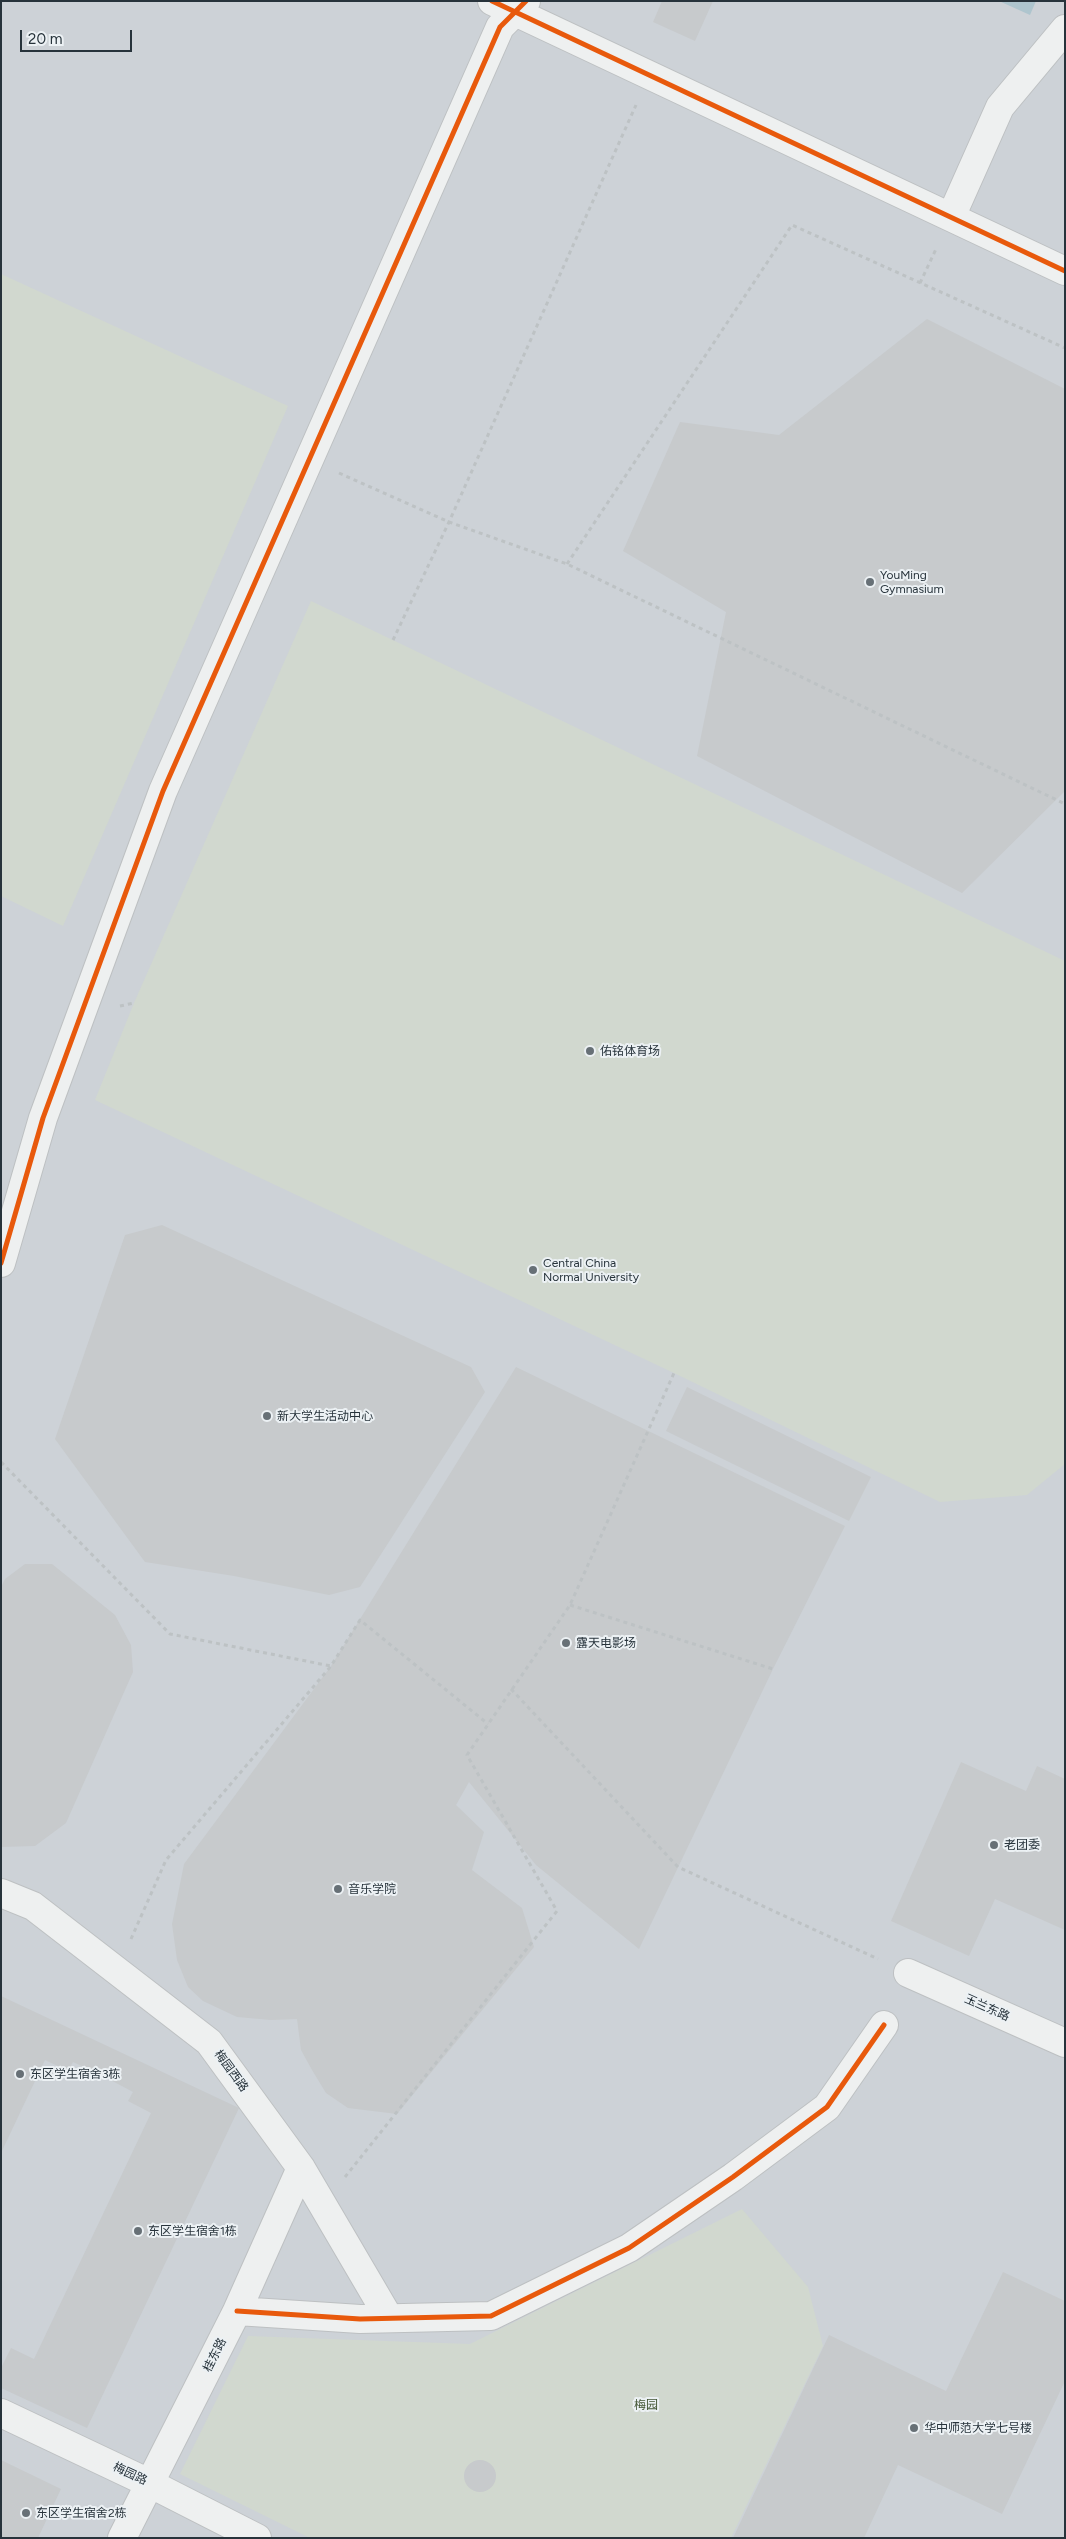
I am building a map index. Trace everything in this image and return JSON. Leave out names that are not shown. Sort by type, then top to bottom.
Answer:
[{"type":"street","points":[[1,1262],[43,1118],[163,791],[511,5],[649,74],[1065,271]]},
{"type":"street","points":[[951,217],[1000,107],[1065,28]]},
{"type":"street","name":"梅园西路","points":[[1,1893],[33,1906],[209,2042],[301,2168],[389,2318]]},
{"type":"street","name":"玉兰东路","points":[[908,1973],[1065,2043]]},
{"type":"street","points":[[237,2311],[389,2318],[491,2316],[629,2248],[733,2177],[827,2108],[884,2025]]},
{"type":"street","name":"桂东路","points":[[122,2538],[237,2311],[301,2168]]},
{"type":"street","name":"梅园路","points":[[1,2413],[149,2483],[257,2538]]},
{"type":"path","points":[[393,640],[449,522],[649,74]]},
{"type":"path","points":[[567,564],[792,226],[1065,348]]},
{"type":"path","points":[[309,460],[449,522],[567,564],[1065,804]]},
{"type":"path","points":[[322,2205],[558,1911],[467,1755],[570,1605],[674,1373]]},
{"type":"path","points":[[1,1462],[170,1634],[331,1666]]},
{"type":"path","points":[[570,1605],[773,1669]]},
{"type":"path","points":[[118,1972],[146,1901],[166,1860],[331,1666],[360,1620],[488,1724]]},
{"type":"path","points":[[511,1689],[678,1867],[908,1973]]},
{"type":"shaded area","name":"Central China Normal University","points":[[1,1],[1065,1],[1065,2538],[1,2538]]},
{"type":"green space","points":[[1,274],[288,406],[63,926],[1,896]]},
{"type":"green space","name":"佑铭体育场","points":[[311,601],[1065,961],[1065,1464],[1027,1495],[940,1502],[674,1373],[95,1100],[134,1003]]},
{"type":"green space","name":"梅园","points":[[742,2209],[808,2287],[823,2346],[731,2538],[310,2538],[180,2474],[248,2336],[470,2344]]},
{"type":"water","points":[[999,1],[1036,1],[1030,15]]},
{"type":"building","points":[[662,1],[713,1],[695,41],[653,22]]},
{"type":"building","name":"YouMing Gymnasium","points":[[927,319],[1065,389],[1065,791],[962,893],[697,756],[726,612],[623,551],[680,422],[779,435]]},
{"type":"building","name":"新大学生活动中心","points":[[162,1225],[471,1367],[485,1392],[360,1587],[329,1595],[234,1576],[145,1562],[55,1439],[125,1235]]},
{"type":"building","name":"露天电影场","points":[[516,1367],[845,1526],[773,1669],[639,1949],[536,1865],[469,1782],[456,1805],[484,1832],[472,1870],[522,1908],[534,1947],[397,2114],[348,2108],[326,2093],[312,2070],[301,2050],[297,2019],[271,2020],[237,2017],[203,2001],[188,1987],[177,1960],[172,1924],[184,1864],[331,1666]]},
{"type":"building","points":[[687,1387],[871,1477],[849,1521],[666,1431]]},
{"type":"building","points":[[25,1564],[52,1564],[115,1615],[131,1645],[133,1672],[66,1823],[35,1846],[1,1847],[1,1587],[5,1579]]},
{"type":"building","name":"老团委","points":[[961,1762],[1026,1791],[1037,1766],[1065,1779],[1065,1930],[995,1899],[969,1956],[891,1921]]},
{"type":"building","name":"东区学生宿舍1栋","points":[[1,1996],[239,2108],[87,2428],[1,2388],[1,2368],[11,2348],[34,2359],[151,2113],[128,2101],[133,2092],[103,2076],[73,2062],[68,2071],[45,2060],[1,2153]]},
{"type":"building","name":"华中师范大学七号楼","points":[[1003,2272],[1065,2301],[1065,2381],[1002,2514],[898,2465],[864,2538],[733,2538],[829,2335],[946,2391]]},
{"type":"building","name":"东区学生宿舍2栋","points":[[1,2460],[61,2489],[38,2538],[1,2538]]},
{"type":"building","points":[[480,2460],[486,2461],[491,2465],[495,2470],[495,2482],[491,2487],[486,2491],[480,2492],[474,2491],[469,2487],[465,2482],[464,2476],[465,2470],[469,2465],[474,2461]]},
{"type":"cycle path","points":[[492,1],[1065,271]]},
{"type":"cycle path","points":[[1,1263],[43,1118],[163,791],[500,27],[526,1]]},
{"type":"cycle path","points":[[237,2311],[360,2319],[491,2316],[629,2248],[733,2177],[827,2107],[884,2025]]},
{"type":"place","name":"YouMing Gymnasium","points":[[870,582]]},
{"type":"place","name":"佑铭体育场","points":[[590,1051]]},
{"type":"place","name":"Central China Normal University","points":[[533,1270]]},
{"type":"place","name":"新大学生活动中心","points":[[267,1416]]},
{"type":"place","name":"露天电影场","points":[[566,1643]]},
{"type":"place","name":"老团委","points":[[994,1845]]},
{"type":"place","name":"音乐学院","points":[[338,1889]]},
{"type":"place","name":"东区学生宿舍3栋","points":[[20,2074]]},
{"type":"place","name":"东区学生宿舍1栋","points":[[138,2231]]},
{"type":"place","name":"华中师范大学七号楼","points":[[914,2428]]},
{"type":"place","name":"东区学生宿舍2栋","points":[[26,2513]]}]
